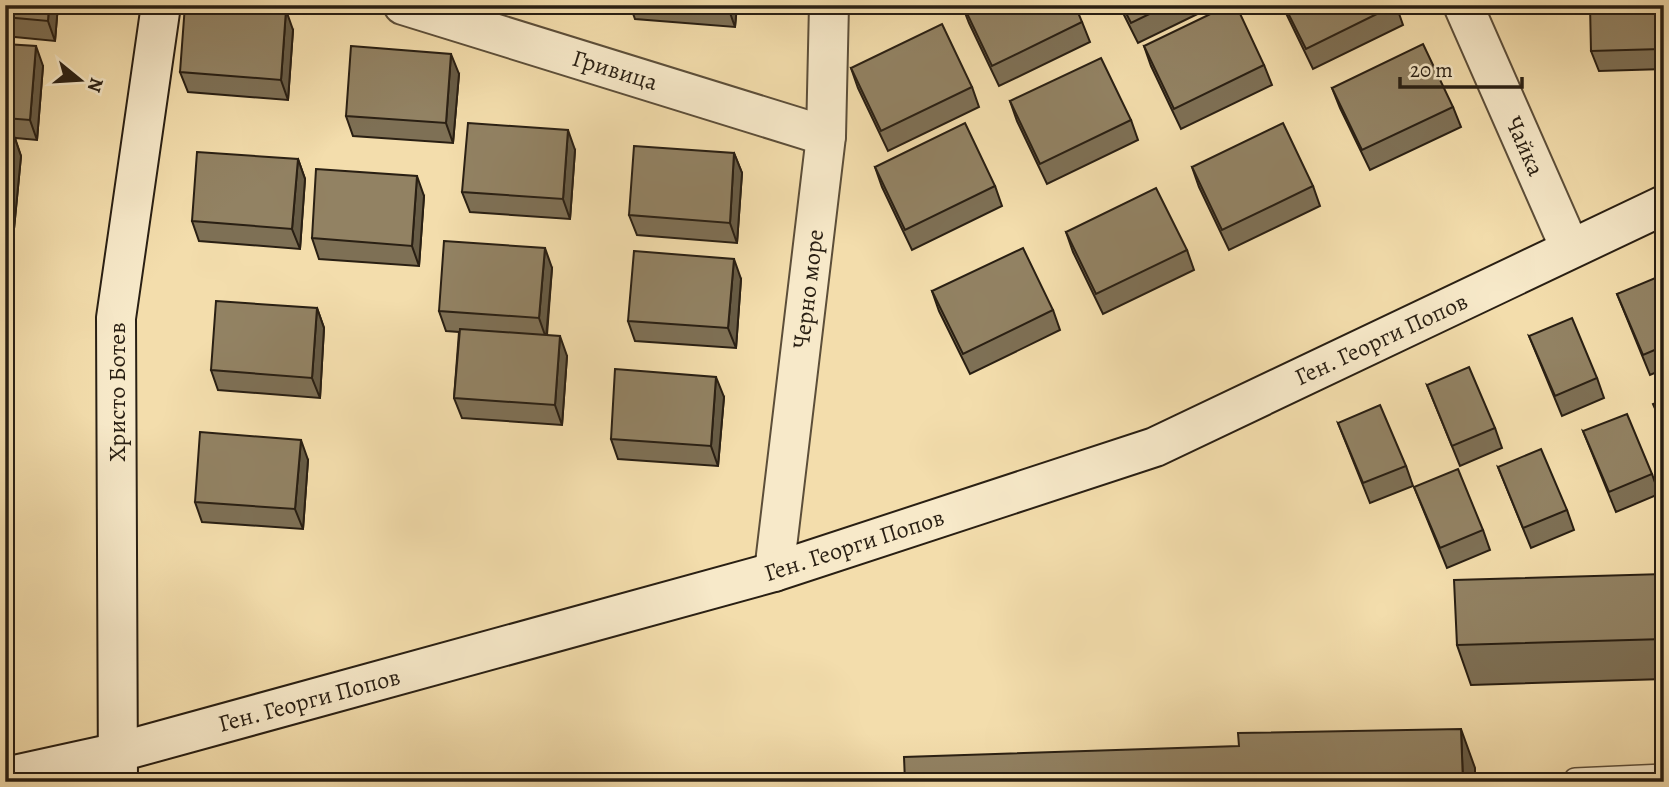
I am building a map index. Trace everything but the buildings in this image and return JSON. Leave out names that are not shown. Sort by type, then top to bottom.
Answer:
[{"type":"street","name":"Христо Ботев","points":[[118,767],[116,318],[161,5]]},
{"type":"street","name":"Гривица","points":[[403,5],[826,136]]},
{"type":"street","name":"Черно море","points":[[774,572],[826,136],[829,5]]},
{"type":"street","name":"Чайка","points":[[1463,5],[1570,248]]},
{"type":"street","name":"Ген. Георги Попов","points":[[5,778],[118,767],[774,572],[1155,447],[1664,205]]},
{"type":"lane","points":[[1573,782],[1576,779],[1664,775]]}]
